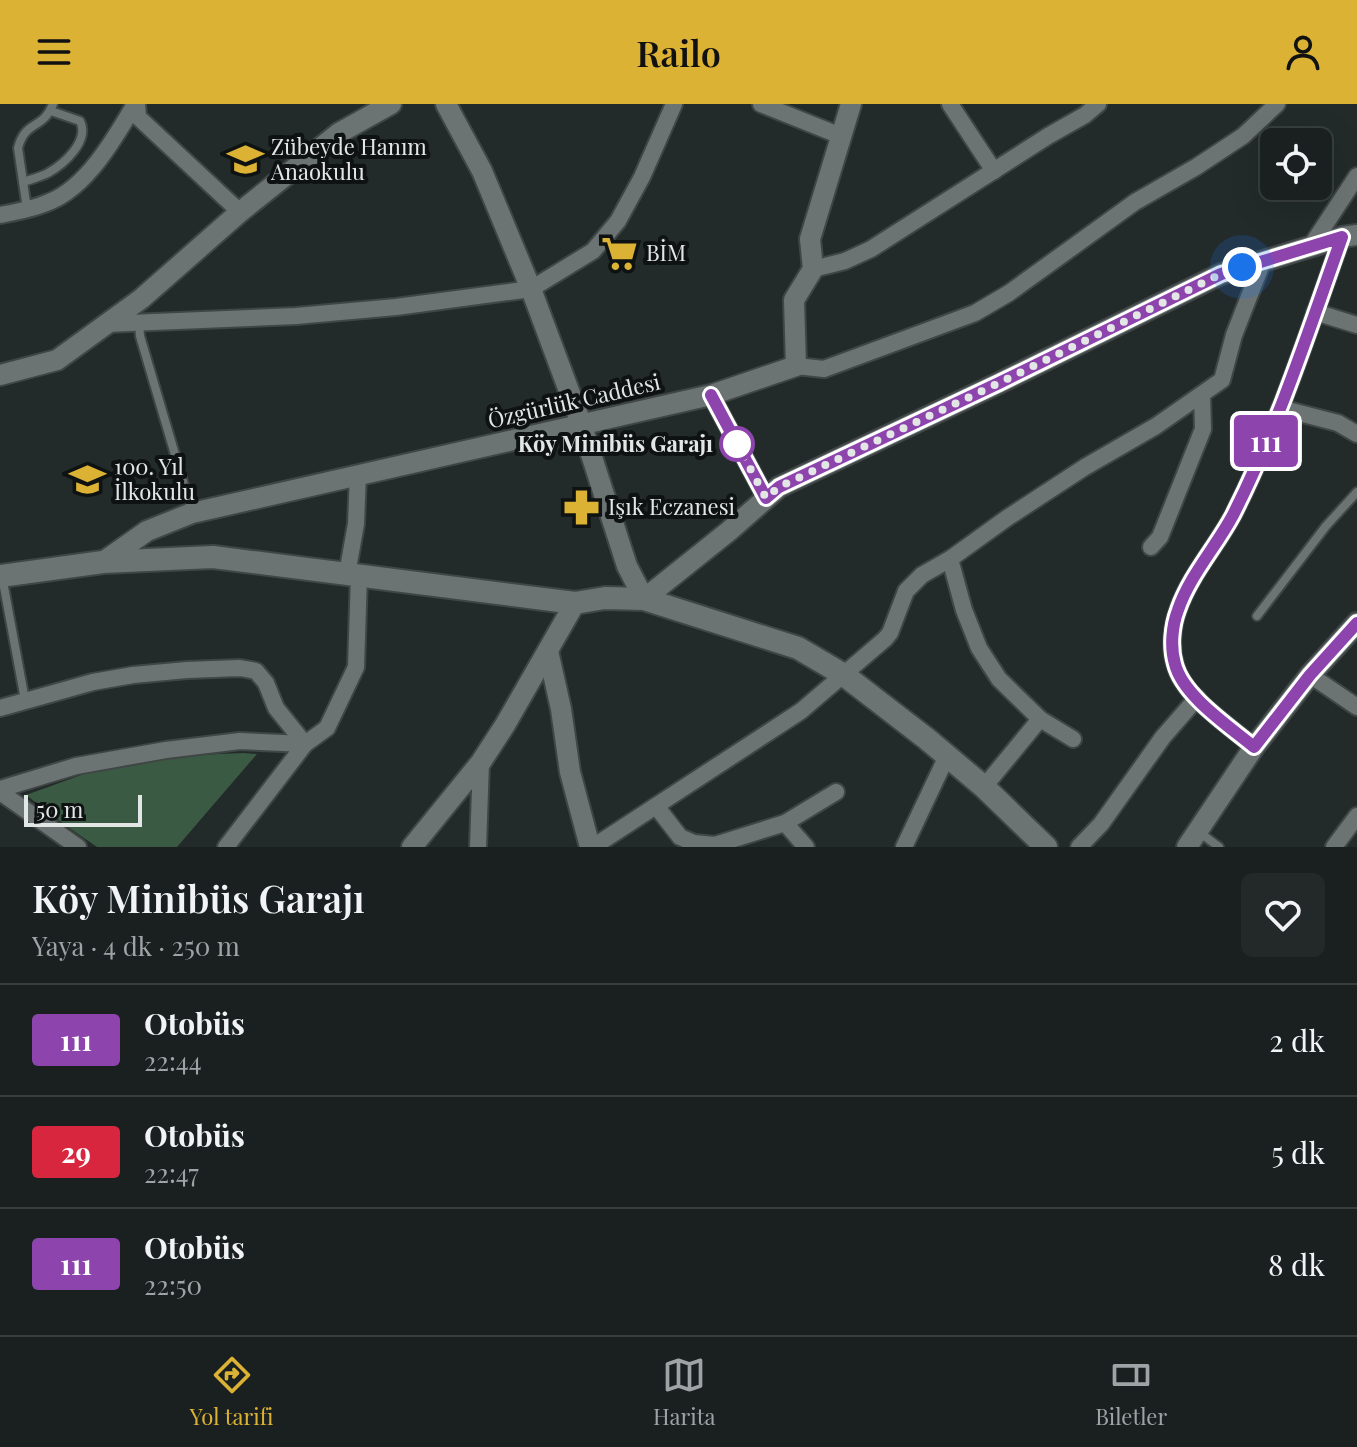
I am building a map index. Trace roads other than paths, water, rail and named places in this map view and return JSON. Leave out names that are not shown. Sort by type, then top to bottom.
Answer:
[{"type":"main road","points":[[1,573],[103,562],[213,557],[575,603],[605,598],[644,599],[798,648],[844,675],[984,787],[1046,847]]},
{"type":"street","points":[[0,215],[51,202],[73,187],[107,152],[136,104]]},
{"type":"street","points":[[136,104],[138,117],[240,212]]},
{"type":"street","points":[[0,375],[57,360],[141,299],[240,212],[339,133],[391,104]]},
{"type":"street","points":[[446,104],[482,171],[531,289],[581,423],[627,566],[644,599],[779,487],[1221,274],[1350,236]]},
{"type":"street","points":[[106,324],[296,316],[396,307],[531,289],[593,251],[618,221],[642,177],[674,104]]},
{"type":"street","points":[[761,104],[841,136]]},
{"type":"street","points":[[851,104],[810,239],[813,269],[794,300],[796,366],[824,369],[975,313],[1009,293],[1135,202],[1243,136],[1277,104]]},
{"type":"street","points":[[950,104],[994,171]]},
{"type":"street","points":[[813,269],[845,261],[871,249],[1098,104]]},
{"type":"street","points":[[1311,246],[1357,176]]},
{"type":"street","points":[[1254,747],[1182,681],[1174,663],[1172,632],[1189,586],[1232,516],[1280,408],[1315,312],[1350,236]]},
{"type":"street","points":[[548,651],[561,709],[570,772],[591,847],[801,711],[890,633],[906,591],[922,575],[1085,467],[1156,426],[1222,380],[1234,335],[1263,261]]},
{"type":"street","points":[[1315,312],[1357,325]]},
{"type":"street","name":"Özgürlük Caddesi","points":[[103,562],[147,531],[192,513],[711,395],[796,366]]},
{"type":"street","points":[[711,395],[766,498]]},
{"type":"street","points":[[1151,547],[1160,537],[1203,429],[1202,395]]},
{"type":"street","points":[[1280,408],[1338,423],[1356,431]]},
{"type":"street","points":[[226,847],[305,744],[327,728],[356,667],[353,575],[358,474]]},
{"type":"street","points":[[950,559],[964,610],[979,648],[999,679],[1040,719],[1073,739]]},
{"type":"street","points":[[412,847],[481,762],[575,603]]},
{"type":"street","points":[[1192,840],[1254,747],[1310,675],[1357,623]]},
{"type":"street","points":[[0,708],[93,682],[133,675],[240,668],[256,671],[266,683],[276,708],[305,744]]},
{"type":"street","points":[[1310,675],[1357,707]]},
{"type":"street","points":[[1079,847],[1101,824],[1163,737],[1197,698]]},
{"type":"street","points":[[984,787],[1040,719]]},
{"type":"street","points":[[0,790],[76,766],[166,750],[240,741],[305,744]]},
{"type":"street","points":[[904,847],[947,756]]},
{"type":"street","points":[[478,847],[481,762]]},
{"type":"street","points":[[0,790],[78,847]]},
{"type":"street","points":[[656,806],[680,837],[694,843],[715,845],[785,823],[836,792]]},
{"type":"street","points":[[1334,847],[1357,816]]},
{"type":"street","points":[[785,823],[806,847]]},
{"type":"lane","points":[[23,182],[48,173],[73,151],[83,134],[80,121],[52,107],[41,122],[30,127],[22,136],[18,148],[23,182],[27,209]]},
{"type":"lane","points":[[139,323],[140,336],[192,513]]},
{"type":"lane","points":[[1257,616],[1332,519],[1357,492]]},
{"type":"lane","points":[[1,573],[25,701]]},
{"type":"lane","points":[[1192,840],[1219,847]]},
{"type":"place","name":"Zübeyde Hanım Anaokulu","points":[[245,160]]},
{"type":"place","name":"BİM","points":[[620,253]]},
{"type":"place","name":"Köy Minibüs Garajı","points":[[737,444]]},
{"type":"place","name":"100. Yıl İlkokulu","points":[[88,480]]},
{"type":"place","name":"Işık Eczanesi","points":[[582,507]]}]
